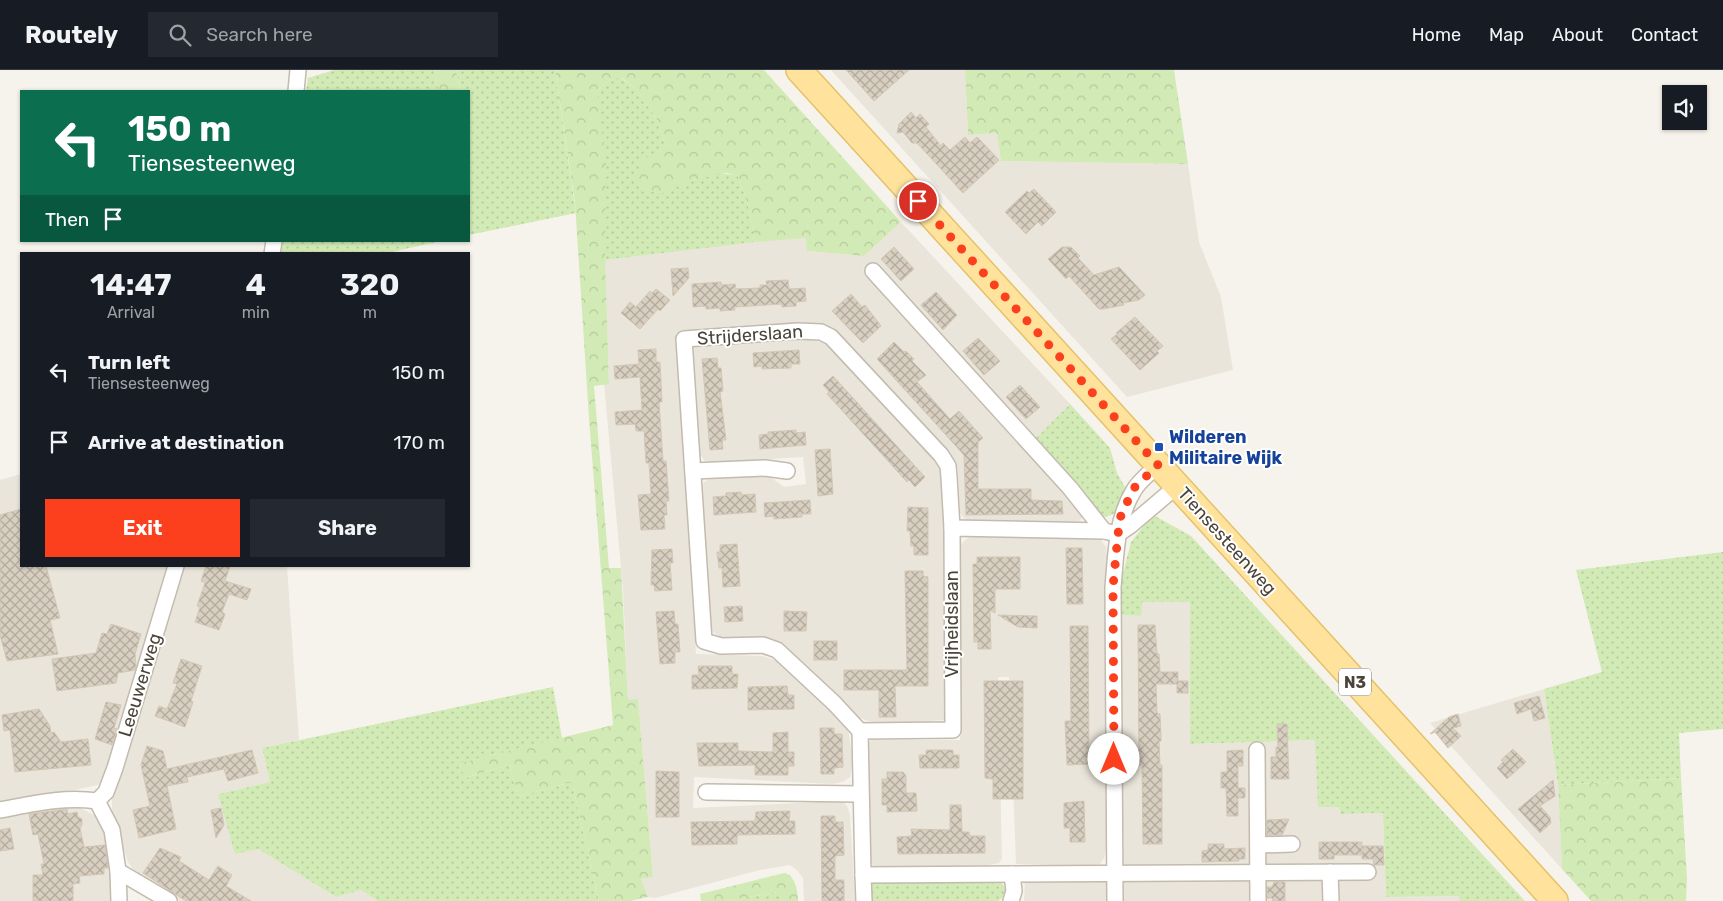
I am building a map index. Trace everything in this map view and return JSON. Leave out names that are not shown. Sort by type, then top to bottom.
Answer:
[{"type":"main road","name":"Tiensesteenweg","points":[[799,70],[1555,901]]},
{"type":"street","points":[[296,90],[298,70]]},
{"type":"street","points":[[873,271],[1111,532]]},
{"type":"street","name":"Strijderslaan","points":[[860,731],[834,703],[777,650],[763,646],[721,646],[704,641],[684,339],[798,331],[821,332],[831,337],[941,455],[948,466],[952,528]]},
{"type":"street","points":[[1115,901],[1111,532],[1134,488],[1158,465]]},
{"type":"street","points":[[693,471],[765,468],[786,471]]},
{"type":"street","points":[[952,528],[1111,532],[1132,525],[1177,486]]},
{"type":"street","name":"Vrijheidslaan","points":[[860,731],[953,730],[952,528]]},
{"type":"street","name":"Leeuwerweg","points":[[97,801],[106,792],[115,768],[176,567]]},
{"type":"street","points":[[860,731],[864,901]]},
{"type":"street","points":[[1257,750],[1258,901]]},
{"type":"street","points":[[706,792],[860,794]]},
{"type":"street","points":[[0,810],[63,800],[97,801],[112,830],[118,872],[119,901]]},
{"type":"street","points":[[1258,844],[1292,844]]},
{"type":"street","points":[[118,872],[169,901]]},
{"type":"street","points":[[1330,872],[1331,901]]},
{"type":"street","points":[[863,875],[1368,872]]},
{"type":"street","points":[[1011,901],[1014,891],[1012,874]]},
{"type":"shaded area","points":[[831,70],[965,70],[968,135],[997,133],[1001,161],[1188,164],[1199,242],[1221,297],[1233,370],[1127,397]]},
{"type":"shaded area","points":[[901,222],[1070,404],[1034,440],[872,263],[863,270],[1056,480],[1079,508],[1083,516],[1080,521],[1070,523],[970,522],[964,518],[960,513],[958,470],[955,461],[836,330],[819,323],[676,333],[696,654],[762,656],[777,661],[833,709],[848,728],[853,763],[850,777],[843,782],[832,784],[694,777],[693,808],[842,801],[847,806],[850,815],[855,901],[804,901],[803,878],[790,865],[760,870],[655,898],[648,897],[641,879],[653,877],[638,700],[628,701],[623,589],[604,384],[609,384],[605,260],[747,242],[807,237],[807,251],[864,256]]},
{"type":"shaded area","points":[[790,338],[809,339],[825,343],[921,444],[934,459],[941,472],[944,521],[944,720],[882,724],[868,721],[856,716],[783,646],[775,641],[725,640],[713,632],[709,622],[700,492],[704,482],[713,477],[766,474],[784,487],[806,484],[803,457],[719,462],[705,461],[698,452],[691,351],[698,344]]},
{"type":"shaded area","points":[[20,474],[20,567],[171,567],[104,777],[98,785],[0,804],[0,480]]},
{"type":"shaded area","points":[[1094,536],[1101,540],[1106,547],[1107,557],[1108,840],[1104,858],[1100,864],[1091,866],[1016,864],[1009,677],[998,677],[1002,859],[999,863],[989,865],[886,868],[873,866],[870,860],[866,744],[872,740],[960,740],[958,551],[962,543],[969,537]]},
{"type":"shaded area","points":[[183,567],[287,567],[299,740],[262,748],[270,782],[218,794],[258,849],[336,897],[361,890],[378,901],[180,901],[146,881],[128,862],[112,814],[112,795]]},
{"type":"shaded area","points":[[1141,602],[1190,602],[1190,744],[1315,740],[1340,814],[1383,813],[1386,897],[1460,896],[1460,901],[1124,901],[1121,615],[1141,616]]},
{"type":"shaded area","points":[[1544,689],[1558,785],[1562,869],[1430,723]]},
{"type":"shaded area","points":[[58,804],[76,806],[96,816],[105,831],[112,869],[113,901],[0,901],[0,816]]},
{"type":"shaded area","points":[[1025,880],[1106,881],[1106,901],[1024,901]]},
{"type":"green space","points":[[334,70],[434,70],[439,90],[306,90],[308,78]]},
{"type":"green space","points":[[434,70],[456,70],[460,90],[439,90]]},
{"type":"green space","points":[[456,70],[555,70],[576,213],[470,235],[470,90],[460,90]]},
{"type":"green space","points":[[555,70],[764,70],[901,222],[864,256],[807,251],[806,238],[754,242],[749,209],[738,176],[727,173],[693,180],[662,193],[642,191],[635,178],[642,161],[665,145],[659,122],[636,89],[622,78],[611,78],[597,91],[606,163],[605,252],[609,384],[594,386],[609,568],[621,568],[628,700],[638,699],[653,877],[641,879],[648,897],[630,901],[599,901],[572,782],[519,796],[509,765],[464,778],[460,763],[613,725],[589,418],[575,203]]},
{"type":"green space","points":[[965,70],[1174,70],[1188,164],[1001,161],[997,133],[968,135]]},
{"type":"green space","points":[[611,78],[621,78],[636,89],[659,122],[665,145],[662,193],[699,178],[719,174],[738,176],[749,208],[754,242],[605,260],[597,91]]},
{"type":"green space","points":[[283,242],[437,242],[392,252],[281,252]]},
{"type":"green space","points":[[1070,404],[1110,448],[1117,473],[1125,487],[1114,514],[1106,517],[1101,516],[1034,440]]},
{"type":"green space","points":[[1155,516],[1191,536],[1525,901],[1460,901],[1459,896],[1386,897],[1383,813],[1340,814],[1339,807],[1318,807],[1315,740],[1190,744],[1190,602],[1142,602],[1141,616],[1121,615],[1120,585],[1131,542],[1150,518]]},
{"type":"green space","points":[[1723,552],[1723,729],[1679,733],[1681,778],[1558,785],[1544,689],[1602,672],[1576,570]]},
{"type":"green space","points":[[553,687],[562,738],[460,763],[465,778],[509,765],[519,796],[572,782],[599,901],[378,901],[361,890],[336,897],[258,849],[235,854],[218,794],[270,782],[262,748]]},
{"type":"green space","points":[[1681,778],[1687,879],[1686,901],[1591,901],[1562,869],[1558,785]]},
{"type":"green space","points":[[784,873],[791,876],[793,880],[798,901],[783,901],[778,892],[725,901],[701,901],[700,894]]},
{"type":"green space","points":[[875,882],[1000,882],[1005,889],[1005,894],[998,901],[866,901],[869,886]]},
{"type":"green space","points":[[778,892],[783,901],[725,901]]},
{"type":"building","points":[[846,70],[909,70],[874,101]]},
{"type":"building","points":[[911,112],[916,118],[920,114],[929,124],[926,127],[941,146],[943,143],[950,150],[965,137],[970,143],[977,137],[999,160],[963,193],[917,143],[912,143],[903,132],[897,133],[899,124]]},
{"type":"building","points":[[1034,189],[1056,212],[1042,226],[1038,222],[1026,234],[1005,212],[1027,191],[1029,193]]},
{"type":"building","points":[[894,247],[914,269],[901,281],[881,259]]},
{"type":"building","points":[[1062,247],[1071,247],[1080,256],[1078,258],[1094,275],[1119,267],[1145,295],[1139,300],[1123,303],[1124,305],[1099,309],[1069,276],[1066,279],[1048,259]]},
{"type":"building","points":[[688,268],[689,278],[673,296],[671,269]]},
{"type":"building","points":[[788,280],[789,289],[805,288],[806,301],[796,302],[796,306],[782,307],[782,304],[734,307],[735,310],[720,311],[720,308],[706,309],[706,306],[693,307],[692,284],[721,282],[722,285],[735,284],[736,289],[760,288],[760,285],[767,285],[766,281]]},
{"type":"building","points":[[656,289],[670,300],[660,311],[658,309],[640,329],[621,313],[630,302],[636,307],[650,291],[652,293]]},
{"type":"building","points":[[936,292],[957,315],[943,330],[921,305]]},
{"type":"building","points":[[851,294],[862,307],[865,305],[881,326],[863,343],[832,311]]},
{"type":"building","points":[[1135,317],[1163,346],[1157,351],[1159,353],[1140,370],[1111,339]]},
{"type":"building","points":[[978,338],[1000,361],[984,375],[963,351]]},
{"type":"building","points":[[894,342],[914,359],[912,361],[926,375],[917,382],[950,419],[959,411],[983,438],[978,442],[978,489],[1031,489],[1031,500],[1062,501],[1063,514],[966,515],[964,455],[877,359]]},
{"type":"building","points":[[656,349],[656,362],[660,362],[662,402],[659,402],[663,461],[666,461],[669,501],[666,501],[667,515],[664,515],[665,529],[641,530],[638,495],[651,494],[649,463],[646,463],[644,431],[636,431],[635,424],[616,425],[615,412],[642,410],[640,377],[615,379],[614,366],[639,364],[638,350]]},
{"type":"building","points":[[799,350],[800,364],[791,364],[791,368],[762,369],[762,366],[754,367],[753,353]]},
{"type":"building","points":[[717,358],[718,368],[721,368],[723,391],[720,392],[726,440],[722,440],[723,449],[710,450],[702,359]]},
{"type":"building","points":[[833,376],[925,477],[915,487],[909,480],[907,482],[827,394],[829,392],[823,385]]},
{"type":"building","points":[[1020,385],[1040,407],[1026,419],[1006,397]]},
{"type":"building","points":[[796,430],[796,433],[805,432],[806,445],[760,449],[759,435],[768,434],[768,432]]},
{"type":"building","points":[[830,449],[833,494],[818,496],[815,450]]},
{"type":"building","points":[[741,492],[742,495],[755,494],[756,512],[714,515],[713,497],[726,496],[726,493]]},
{"type":"building","points":[[810,500],[811,514],[802,514],[802,517],[774,519],[774,516],[765,517],[764,503]]},
{"type":"building","points":[[908,507],[928,508],[928,555],[914,555],[910,531],[907,531]]},
{"type":"building","points":[[20,509],[20,567],[46,567],[60,618],[50,620],[58,654],[7,661],[0,635],[0,515]]},
{"type":"building","points":[[737,544],[740,586],[723,587],[722,568],[719,568],[717,552],[720,552],[720,545]]},
{"type":"building","points":[[1066,548],[1082,548],[1083,604],[1067,604]]},
{"type":"building","points":[[672,549],[673,563],[670,563],[672,590],[655,591],[654,585],[651,585],[652,550]]},
{"type":"building","points":[[977,557],[1020,557],[1020,589],[995,589],[995,613],[990,610],[991,649],[978,649],[978,642],[974,642],[973,564],[977,564]]},
{"type":"building","points":[[206,567],[230,567],[225,581],[251,589],[247,600],[229,594],[222,612],[225,614],[219,630],[195,622],[200,607],[197,606],[205,583],[201,581]]},
{"type":"building","points":[[905,571],[923,571],[923,576],[928,577],[928,686],[895,686],[896,717],[879,717],[879,690],[844,690],[844,670],[907,670]]},
{"type":"building","points":[[742,606],[743,621],[725,622],[724,607]]},
{"type":"building","points":[[674,611],[675,624],[678,624],[680,652],[675,652],[675,663],[660,664],[656,612]]},
{"type":"building","points":[[784,611],[807,612],[806,631],[784,631]]},
{"type":"building","points":[[998,615],[1037,616],[1037,628],[1018,627]]},
{"type":"building","points":[[111,624],[141,634],[135,654],[135,670],[118,673],[116,683],[57,691],[52,659],[96,653],[102,633],[107,634]]},
{"type":"building","points":[[1138,625],[1155,625],[1160,672],[1178,672],[1178,681],[1188,681],[1188,693],[1177,693],[1177,684],[1156,684],[1157,713],[1160,714],[1161,735],[1161,741],[1159,741],[1160,765],[1162,765],[1162,844],[1143,844],[1142,765],[1139,765]]},
{"type":"building","points":[[1070,626],[1088,626],[1089,764],[1067,765],[1065,721],[1071,721]]},
{"type":"building","points":[[814,641],[837,641],[837,660],[814,660]]},
{"type":"building","points":[[181,659],[202,666],[185,727],[155,716],[159,706],[167,709],[177,684],[173,683]]},
{"type":"building","points":[[698,666],[732,666],[732,674],[738,674],[737,688],[692,689],[692,675],[699,675]]},
{"type":"building","points":[[984,681],[1023,681],[1023,799],[993,799],[993,779],[985,778]]},
{"type":"building","points":[[787,686],[788,695],[794,695],[794,709],[748,710],[748,687]]},
{"type":"building","points":[[1539,696],[1545,718],[1534,721],[1531,709],[1517,714],[1514,703]]},
{"type":"building","points":[[106,702],[121,705],[114,728],[117,729],[112,745],[95,739]]},
{"type":"building","points":[[39,709],[50,726],[51,733],[54,732],[61,742],[88,739],[91,765],[15,772],[10,730],[4,731],[2,715]]},
{"type":"building","points":[[1458,714],[1461,726],[1453,728],[1461,736],[1448,748],[1435,732],[1430,734],[1449,717]]},
{"type":"building","points":[[1277,724],[1287,724],[1289,779],[1271,779],[1271,757],[1276,757],[1276,747],[1278,747]]},
{"type":"building","points":[[820,728],[834,728],[834,734],[842,734],[843,767],[834,768],[834,774],[821,774]]},
{"type":"building","points":[[788,732],[788,752],[794,752],[794,766],[788,766],[788,775],[755,775],[755,765],[699,766],[697,743],[738,743],[738,751],[773,752],[773,733]]},
{"type":"building","points":[[147,746],[163,751],[167,769],[252,750],[258,773],[228,781],[224,769],[187,777],[188,782],[167,786],[176,829],[139,838],[133,810],[150,806],[141,765]]},
{"type":"building","points":[[1513,749],[1526,762],[1507,779],[1497,768],[1503,762],[1501,760]]},
{"type":"building","points":[[926,750],[953,750],[953,755],[959,755],[959,768],[920,768],[919,755],[926,755]]},
{"type":"building","points":[[1243,750],[1243,766],[1238,766],[1238,788],[1245,788],[1245,798],[1238,798],[1238,816],[1227,816],[1226,788],[1221,788],[1221,772],[1227,772],[1227,751]]},
{"type":"building","points":[[656,771],[679,772],[679,817],[656,817]]},
{"type":"building","points":[[887,772],[903,772],[906,776],[906,793],[916,793],[917,811],[887,812],[887,805],[882,805],[882,779],[887,779]]},
{"type":"building","points":[[1553,780],[1555,796],[1540,806],[1550,817],[1551,823],[1540,833],[1518,809]]},
{"type":"building","points":[[1084,801],[1085,842],[1070,842],[1070,828],[1064,828],[1064,803]]},
{"type":"building","points":[[950,805],[961,805],[962,832],[969,832],[970,836],[985,836],[985,853],[898,854],[897,837],[912,836],[911,829],[950,830]]},
{"type":"building","points":[[221,808],[224,825],[216,838],[211,810]]},
{"type":"building","points":[[67,809],[68,814],[77,812],[78,817],[82,819],[80,828],[84,847],[105,845],[108,868],[104,868],[104,874],[79,876],[80,883],[73,884],[73,901],[33,901],[33,875],[43,875],[41,864],[44,864],[38,834],[33,835],[29,814]]},
{"type":"building","points":[[790,811],[789,821],[795,821],[795,834],[737,835],[737,844],[692,845],[691,822],[755,821],[756,812]]},
{"type":"building","points":[[821,816],[835,816],[835,822],[843,822],[844,855],[835,856],[835,880],[844,880],[844,901],[822,901]]},
{"type":"building","points":[[1289,819],[1282,835],[1267,835],[1267,820]]},
{"type":"building","points":[[10,828],[14,849],[0,851],[0,830]]},
{"type":"building","points":[[1319,842],[1362,842],[1361,855],[1334,855],[1334,859],[1319,859]]},
{"type":"building","points":[[1208,844],[1224,844],[1224,849],[1245,848],[1245,859],[1239,859],[1239,861],[1202,862],[1202,851],[1208,850]]},
{"type":"building","points":[[1362,846],[1383,846],[1384,865],[1374,865],[1373,859],[1362,859]]},
{"type":"building","points":[[160,848],[181,857],[179,861],[209,880],[218,866],[232,875],[226,886],[251,901],[186,901],[143,873]]},
{"type":"building","points":[[1274,882],[1285,882],[1285,901],[1273,901],[1272,898],[1267,898],[1267,887],[1272,887]]},
{"type":"place","name":"Wilderen Militaire Wijk","points":[[1159,447]]},
{"type":"route","points":[[918,201],[1158,465],[1134,488],[1121,515],[1118,534],[1113,587],[1114,759]]}]
